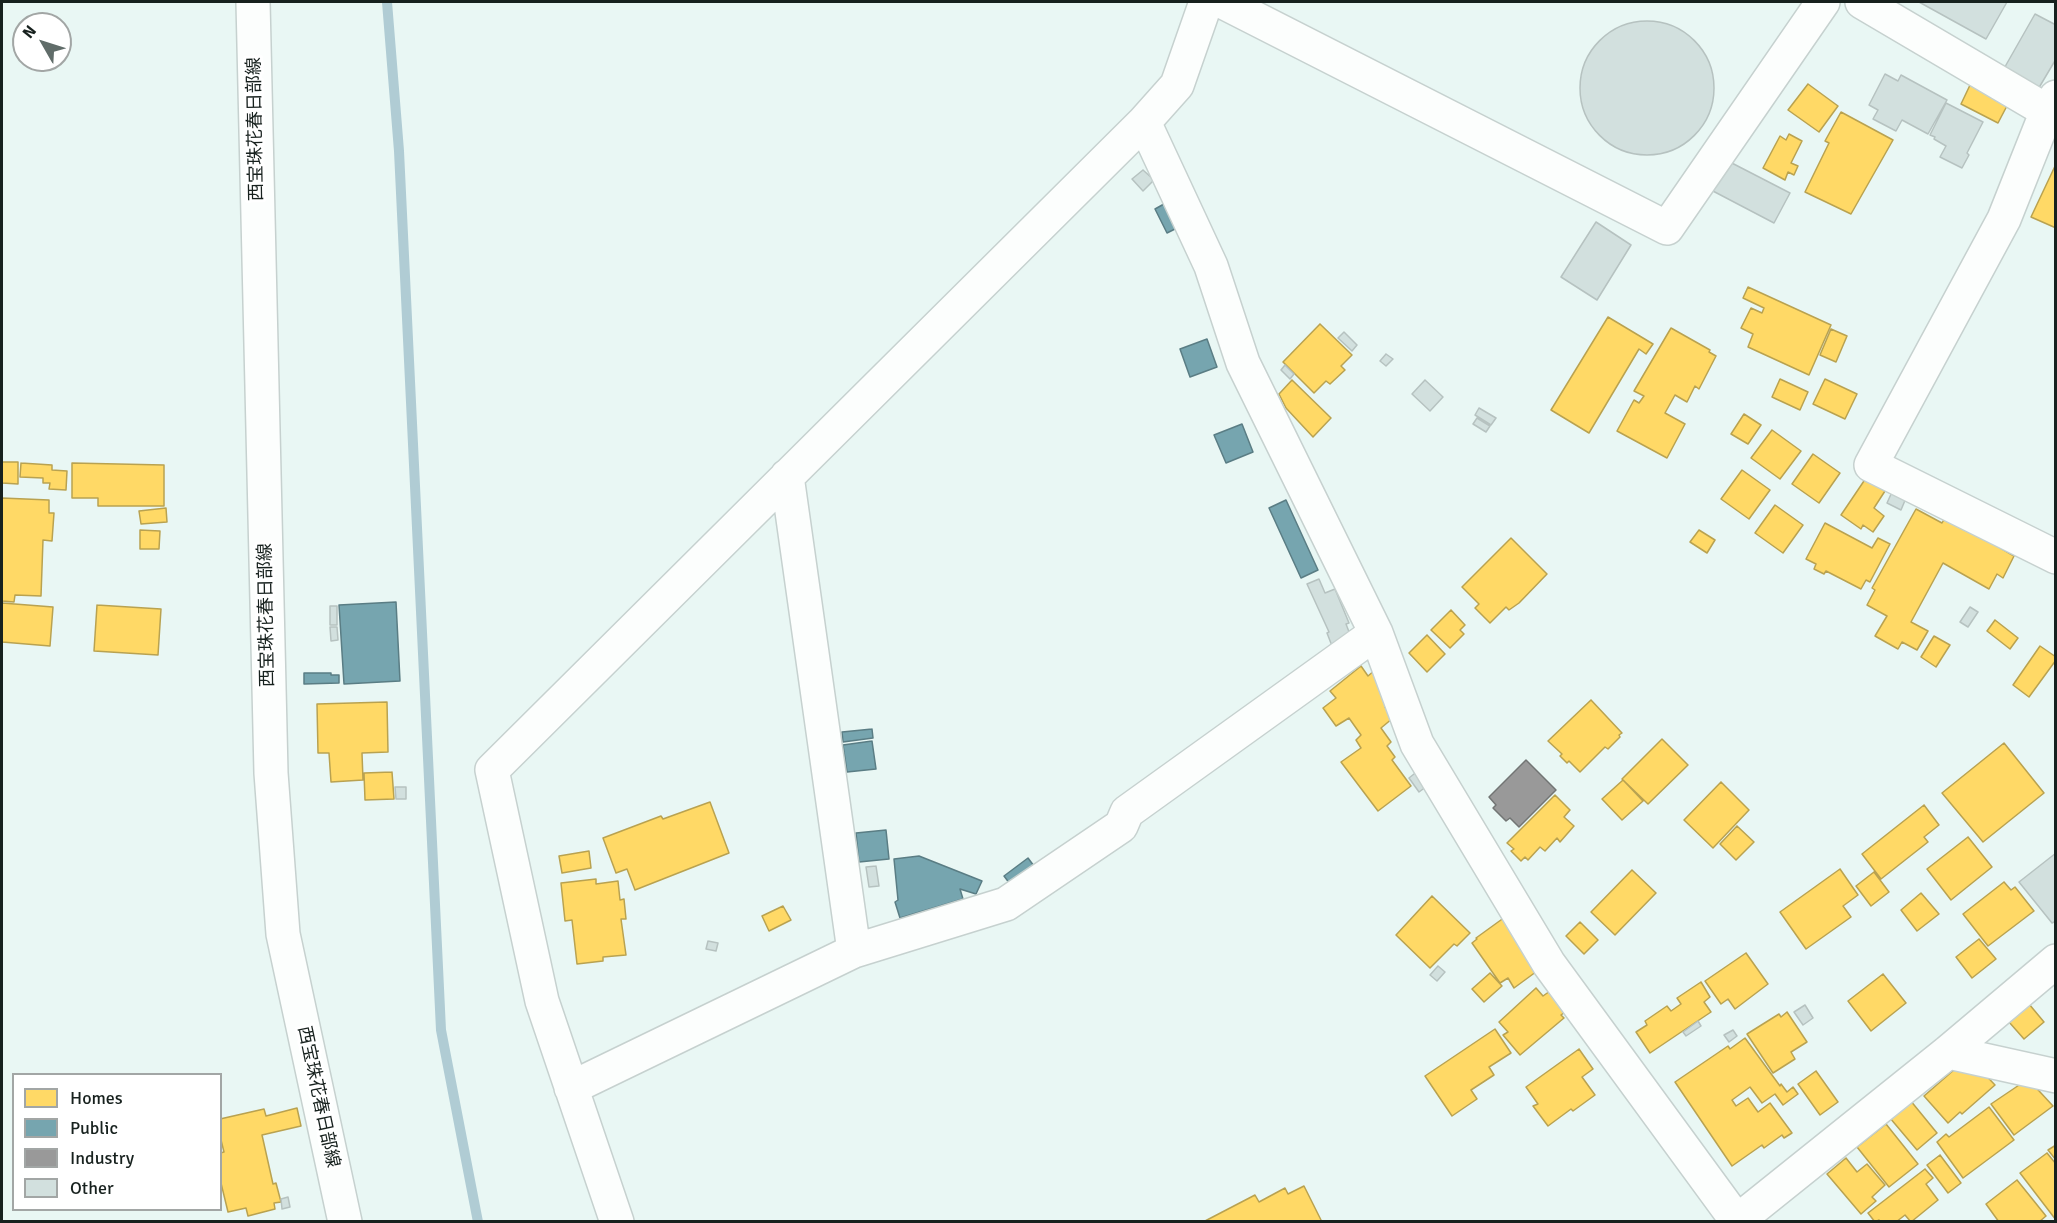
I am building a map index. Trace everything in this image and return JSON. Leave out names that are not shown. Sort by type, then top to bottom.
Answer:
[{"type":"street","name":"西宝珠花春日部線","points":[[253,2],[271,772],[281,911],[283,934],[345,1221]]},
{"type":"street","points":[[617,1221],[542,1001],[492,770],[1144,122],[1177,86],[1206,2]]},
{"type":"street","points":[[1223,2],[1667,228],[1823,2]]},
{"type":"street","points":[[1862,2],[2051,104],[2004,219],[1871,465],[2055,557]]},
{"type":"street","points":[[1144,122],[1211,266],[1244,363],[1376,633],[1417,744],[1549,964],[1736,1221],[1948,1052],[2055,961]]},
{"type":"street","points":[[787,476],[854,951]]},
{"type":"street","points":[[571,1088],[854,951],[1006,904],[1120,826],[1127,813],[1376,633]]},
{"type":"street","points":[[1948,1052],[2055,1076]]},
{"type":"building: Homes","points":[[1971,83],[2009,102],[1998,123],[1961,104]]},
{"type":"building: Homes","points":[[1808,84],[1838,106],[1819,132],[1788,110]]},
{"type":"building: Homes","points":[[1841,112],[1893,140],[1851,214],[1805,192],[1829,143],[1825,141]]},
{"type":"building: Homes","points":[[1789,134],[1802,141],[1791,163],[1798,166],[1794,175],[1788,172],[1785,180],[1763,168],[1780,136],[1786,140]]},
{"type":"building: Homes","points":[[2056,164],[2056,228],[2031,217]]},
{"type":"building: Homes","points":[[1748,287],[1831,325],[1809,375],[1748,347],[1753,334],[1741,328],[1751,308],[1762,313],[1764,308],[1743,298]]},
{"type":"building: Homes","points":[[1608,317],[1653,344],[1646,354],[1639,349],[1589,433],[1551,410]]},
{"type":"building: Homes","points":[[1320,324],[1352,355],[1341,366],[1345,370],[1330,384],[1326,381],[1314,393],[1283,362]]},
{"type":"building: Homes","points":[[1671,328],[1710,350],[1709,352],[1716,356],[1699,389],[1695,386],[1687,402],[1675,395],[1665,413],[1685,424],[1667,458],[1617,431],[1634,400],[1639,403],[1644,396],[1634,391]]},
{"type":"building: Homes","points":[[1831,329],[1847,336],[1836,362],[1820,355]]},
{"type":"building: Homes","points":[[1780,379],[1808,392],[1800,410],[1772,397]]},
{"type":"building: Homes","points":[[1825,379],[1857,394],[1845,419],[1813,404]]},
{"type":"building: Homes","points":[[1292,380],[1331,418],[1313,437],[1286,408],[1279,394]]},
{"type":"building: Homes","points":[[1744,414],[1761,425],[1748,444],[1731,434]]},
{"type":"building: Homes","points":[[1772,430],[1801,451],[1780,479],[1751,458]]},
{"type":"building: Homes","points":[[1813,454],[1840,473],[1819,503],[1792,484]]},
{"type":"building: Homes","points":[[2,462],[18,462],[18,484],[2,483]]},
{"type":"building: Homes","points":[[21,463],[52,465],[52,470],[67,471],[66,490],[49,489],[50,483],[43,483],[43,478],[20,477]]},
{"type":"building: Homes","points":[[72,463],[164,465],[164,506],[98,506],[98,498],[72,498]]},
{"type":"building: Homes","points":[[1742,470],[1770,490],[1749,519],[1721,499]]},
{"type":"building: Homes","points":[[1866,478],[1885,491],[1874,508],[1884,516],[1873,532],[1863,525],[1861,529],[1841,515]]},
{"type":"building: Homes","points":[[2,498],[49,500],[49,513],[54,513],[52,541],[43,540],[41,596],[15,595],[14,602],[2,601]]},
{"type":"building: Homes","points":[[1775,505],[1803,525],[1783,553],[1755,533]]},
{"type":"building: Homes","points":[[166,508],[167,522],[141,524],[139,511]]},
{"type":"building: Homes","points":[[1916,509],[1942,523],[1946,516],[2014,556],[2003,578],[1997,574],[1989,589],[1943,563],[1911,622],[1928,631],[1917,650],[1902,642],[1898,649],[1875,636],[1887,616],[1867,605],[1875,590],[1872,588]]},
{"type":"building: Homes","points":[[1825,523],[1872,548],[1878,538],[1890,544],[1870,582],[1866,580],[1861,589],[1826,571],[1824,574],[1814,569],[1816,564],[1806,559]]},
{"type":"building: Homes","points":[[140,530],[160,531],[159,549],[140,549]]},
{"type":"building: Homes","points":[[1699,530],[1715,540],[1707,553],[1690,542]]},
{"type":"building: Homes","points":[[1511,538],[1547,574],[1519,603],[1509,610],[1506,607],[1490,623],[1475,608],[1479,604],[1462,587]]},
{"type":"building: Homes","points":[[2,603],[53,607],[50,646],[2,642]]},
{"type":"building: Homes","points":[[97,605],[161,609],[158,655],[94,651]]},
{"type":"building: Homes","points":[[1451,610],[1465,625],[1460,630],[1464,634],[1450,648],[1431,630]]},
{"type":"building: Homes","points":[[1995,620],[2018,638],[2010,649],[1987,631]]},
{"type":"building: Homes","points":[[1427,635],[1445,654],[1427,672],[1409,653]]},
{"type":"building: Homes","points":[[1934,636],[1950,645],[1936,667],[1921,657]]},
{"type":"building: Homes","points":[[2040,646],[2056,657],[2056,660],[2029,697],[2013,685]]},
{"type":"building: Homes","points":[[1361,666],[1368,676],[1375,670],[1390,703],[1385,707],[1393,718],[1381,728],[1391,742],[1387,746],[1395,757],[1392,760],[1411,786],[1378,811],[1341,762],[1361,748],[1356,740],[1361,735],[1349,718],[1336,726],[1323,708],[1336,698],[1330,691]]},
{"type":"building: Homes","points":[[1591,700],[1622,733],[1608,749],[1605,747],[1580,772],[1569,761],[1567,763],[1560,756],[1562,754],[1548,741]]},
{"type":"building: Homes","points":[[387,702],[388,752],[362,753],[363,780],[331,782],[329,753],[318,753],[317,704]]},
{"type":"building: Homes","points":[[1662,739],[1688,765],[1648,804],[1622,779]]},
{"type":"building: Homes","points":[[2004,743],[2044,793],[1983,842],[1942,793]]},
{"type":"building: Homes","points":[[392,772],[394,799],[365,800],[364,773]]},
{"type":"building: Homes","points":[[1623,780],[1643,801],[1622,820],[1602,799]]},
{"type":"building: Homes","points":[[1721,782],[1749,810],[1713,848],[1684,820]]},
{"type":"building: Homes","points":[[1555,795],[1570,810],[1564,817],[1574,826],[1560,842],[1557,838],[1545,851],[1540,847],[1528,860],[1525,857],[1521,861],[1511,851],[1514,849],[1507,843]]},
{"type":"building: Homes","points":[[710,802],[729,853],[635,890],[627,869],[616,873],[603,838],[661,816],[663,819]]},
{"type":"building: Homes","points":[[1924,805],[1939,825],[1924,837],[1928,842],[1881,879],[1862,854]]},
{"type":"building: Homes","points":[[1737,826],[1754,842],[1736,860],[1720,844]]},
{"type":"building: Homes","points":[[1968,837],[1992,867],[1951,900],[1927,869]]},
{"type":"building: Homes","points":[[589,851],[591,868],[562,873],[559,856]]},
{"type":"building: Homes","points":[[1840,869],[1858,895],[1843,906],[1851,917],[1806,949],[1780,912]]},
{"type":"building: Homes","points":[[1632,870],[1656,893],[1615,935],[1591,912]]},
{"type":"building: Homes","points":[[1874,872],[1889,892],[1871,906],[1856,886]]},
{"type":"building: Homes","points":[[596,879],[596,884],[618,881],[620,900],[624,899],[626,919],[621,919],[626,955],[603,957],[603,961],[577,964],[572,920],[565,921],[561,883]]},
{"type":"building: Homes","points":[[2004,882],[2011,890],[2015,887],[2034,911],[1988,946],[1963,914]]},
{"type":"building: Homes","points":[[1921,893],[1939,914],[1917,931],[1901,910]]},
{"type":"building: Homes","points":[[1432,896],[1470,933],[1457,946],[1454,944],[1430,968],[1396,935]]},
{"type":"building: Homes","points":[[783,906],[791,920],[769,931],[762,916]]},
{"type":"building: Homes","points":[[1505,917],[1544,966],[1514,988],[1508,978],[1500,983],[1472,943]]},
{"type":"building: Homes","points":[[1580,922],[1598,940],[1584,954],[1566,936]]},
{"type":"building: Homes","points":[[1979,939],[1996,959],[1972,978],[1956,957]]},
{"type":"building: Homes","points":[[1746,953],[1768,984],[1735,1009],[1728,999],[1721,1004],[1705,981]]},
{"type":"building: Homes","points":[[1490,973],[1502,986],[1484,1002],[1472,989]]},
{"type":"building: Homes","points":[[1883,974],[1906,1003],[1871,1031],[1848,1001]]},
{"type":"building: Homes","points":[[1701,982],[1710,997],[1704,1002],[1711,1012],[1650,1053],[1636,1032],[1647,1025],[1645,1021],[1667,1006],[1671,1011],[1681,1004],[1677,998]]},
{"type":"building: Homes","points":[[1536,988],[1543,996],[1550,991],[1565,1012],[1561,1015],[1564,1018],[1520,1055],[1503,1035],[1508,1032],[1499,1022]]},
{"type":"building: Homes","points":[[2029,1004],[2044,1022],[2024,1039],[2009,1022]]},
{"type":"building: Homes","points":[[1787,1012],[1807,1042],[1791,1052],[1795,1059],[1773,1073],[1747,1034],[1779,1014],[1781,1017]]},
{"type":"building: Homes","points":[[1495,1029],[1511,1053],[1489,1067],[1494,1075],[1471,1090],[1477,1099],[1452,1116],[1425,1076]]},
{"type":"building: Homes","points":[[1745,1038],[1780,1086],[1781,1084],[1787,1092],[1793,1087],[1798,1094],[1783,1105],[1775,1094],[1762,1103],[1750,1087],[1732,1100],[1736,1106],[1748,1098],[1758,1112],[1770,1103],[1792,1133],[1784,1138],[1782,1135],[1764,1148],[1762,1145],[1732,1166],[1675,1082],[1728,1046],[1730,1049]]},
{"type":"building: Homes","points":[[1579,1049],[1593,1069],[1582,1077],[1595,1095],[1548,1126],[1533,1106],[1538,1104],[1526,1087]]},
{"type":"building: Homes","points":[[1963,1062],[1977,1066],[1995,1085],[1962,1114],[1960,1112],[1948,1123],[1924,1096]]},
{"type":"building: Homes","points":[[1816,1071],[1838,1102],[1820,1115],[1798,1084]]},
{"type":"building: Homes","points":[[2028,1079],[2053,1106],[2014,1135],[1991,1104]]},
{"type":"building: Homes","points":[[1910,1100],[1937,1133],[1917,1150],[1890,1118]]},
{"type":"building: Homes","points":[[1989,1107],[2014,1140],[1963,1178],[1937,1142],[1946,1134],[1949,1137]]},
{"type":"building: Homes","points":[[297,1108],[301,1126],[262,1135],[273,1184],[276,1183],[281,1202],[274,1203],[275,1209],[248,1216],[246,1208],[228,1212],[222,1187],[222,1152],[224,1152],[222,1119],[264,1109],[266,1116]]},
{"type":"building: Homes","points":[[1886,1124],[1918,1164],[1889,1187],[1857,1147]]},
{"type":"building: Homes","points":[[2056,1145],[2056,1160],[2048,1150]]},
{"type":"building: Homes","points":[[2047,1153],[2056,1164],[2056,1220],[2020,1173]]},
{"type":"building: Homes","points":[[1940,1155],[1961,1183],[1948,1193],[1927,1165]]},
{"type":"building: Homes","points":[[1846,1158],[1857,1172],[1867,1164],[1885,1185],[1872,1197],[1876,1201],[1861,1214],[1827,1174]]},
{"type":"building: Homes","points":[[1925,1169],[1933,1178],[1926,1184],[1938,1200],[1911,1222],[1905,1215],[1896,1222],[1879,1220],[1875,1222],[1868,1213]]},
{"type":"building: Homes","points":[[2017,1180],[2046,1216],[2039,1222],[1999,1222],[1986,1204]]},
{"type":"building: Homes","points":[[1304,1186],[1322,1222],[1205,1221],[1255,1195],[1259,1202],[1285,1188],[1288,1194]]},
{"type":"building: Public","points":[[1164,204],[1177,228],[1167,233],[1155,209]]},
{"type":"building: Public","points":[[1207,339],[1217,367],[1190,377],[1180,349]]},
{"type":"building: Public","points":[[1242,424],[1253,452],[1226,463],[1214,435]]},
{"type":"building: Public","points":[[1286,500],[1318,570],[1301,578],[1269,508]]},
{"type":"building: Public","points":[[396,602],[400,681],[344,684],[339,605]]},
{"type":"building: Public","points":[[304,673],[339,675],[339,683],[304,684]]},
{"type":"building: Public","points":[[872,729],[873,738],[843,742],[842,732]]},
{"type":"building: Public","points":[[872,741],[876,769],[847,772],[843,745]]},
{"type":"building: Public","points":[[886,830],[889,859],[859,862],[856,833]]},
{"type":"building: Public","points":[[919,856],[982,881],[976,894],[960,889],[963,899],[900,918],[895,902],[898,900],[894,859]]},
{"type":"building: Public","points":[[1028,858],[1034,866],[1010,884],[1004,876]]},
{"type":"building: Industry","points":[[1526,760],[1556,790],[1519,827],[1510,818],[1506,821],[1493,808],[1496,805],[1489,797]]},
{"type":"building: Other","points":[[1919,2],[2007,2],[1986,39]]},
{"type":"building: Other","points":[[2035,14],[2056,25],[2056,59],[2037,91],[2002,72]]},
{"type":"building: Other","points":[[1647,21],[1673,26],[1694,41],[1709,62],[1714,88],[1709,114],[1694,135],[1673,150],[1647,155],[1621,150],[1600,135],[1585,114],[1580,88],[1585,62],[1600,41],[1621,26]]},
{"type":"building: Other","points":[[1885,74],[1898,81],[1901,75],[1947,100],[1928,134],[1902,120],[1896,131],[1873,119],[1878,110],[1869,105]]},
{"type":"building: Other","points":[[1946,103],[1983,122],[1962,168],[1940,157],[1946,146],[1930,135]]},
{"type":"building: Other","points":[[1726,160],[1790,193],[1774,223],[1711,190]]},
{"type":"building: Other","points":[[1143,170],[1154,180],[1143,191],[1132,179]]},
{"type":"building: Other","points":[[1596,222],[1631,245],[1597,300],[1561,277]]},
{"type":"building: Other","points":[[1344,332],[1357,345],[1352,351],[1338,338]]},
{"type":"building: Other","points":[[1386,354],[1393,359],[1386,366],[1380,361]]},
{"type":"building: Other","points":[[1285,365],[1294,374],[1290,379],[1281,370]]},
{"type":"building: Other","points":[[1425,380],[1443,397],[1430,411],[1412,394]]},
{"type":"building: Other","points":[[1479,408],[1496,418],[1491,425],[1475,415]]},
{"type":"building: Other","points":[[1477,418],[1490,426],[1486,432],[1473,424]]},
{"type":"building: Other","points":[[1892,492],[1906,498],[1901,510],[1887,503]]},
{"type":"building: Other","points":[[1319,579],[1325,593],[1335,589],[1349,623],[1346,624],[1351,637],[1332,646],[1327,633],[1329,632],[1307,584]]},
{"type":"building: Other","points":[[330,606],[337,606],[337,625],[330,625]]},
{"type":"building: Other","points":[[1970,607],[1978,612],[1968,627],[1960,622]]},
{"type":"building: Other","points":[[330,627],[337,627],[338,640],[331,641]]},
{"type":"building: Other","points":[[1419,770],[1430,784],[1419,792],[1409,778]]},
{"type":"building: Other","points":[[395,787],[406,787],[406,799],[396,799]]},
{"type":"building: Other","points":[[2056,853],[2056,921],[2052,923],[2019,882]]},
{"type":"building: Other","points":[[876,866],[879,886],[869,887],[866,867]]},
{"type":"building: Other","points":[[708,941],[718,943],[716,951],[706,949]]},
{"type":"building: Other","points":[[1438,966],[1445,972],[1437,981],[1430,975]]},
{"type":"building: Other","points":[[1805,1005],[1813,1018],[1803,1025],[1794,1012]]},
{"type":"building: Other","points":[[1698,1021],[1701,1026],[1686,1036],[1683,1032]]},
{"type":"building: Other","points":[[1733,1030],[1737,1036],[1729,1042],[1724,1035]]},
{"type":"building: Other","points":[[288,1197],[290,1207],[282,1209],[281,1199]]},
{"type":"waterway","points":[[387,2],[399,151],[441,1030],[478,1222]]}]
